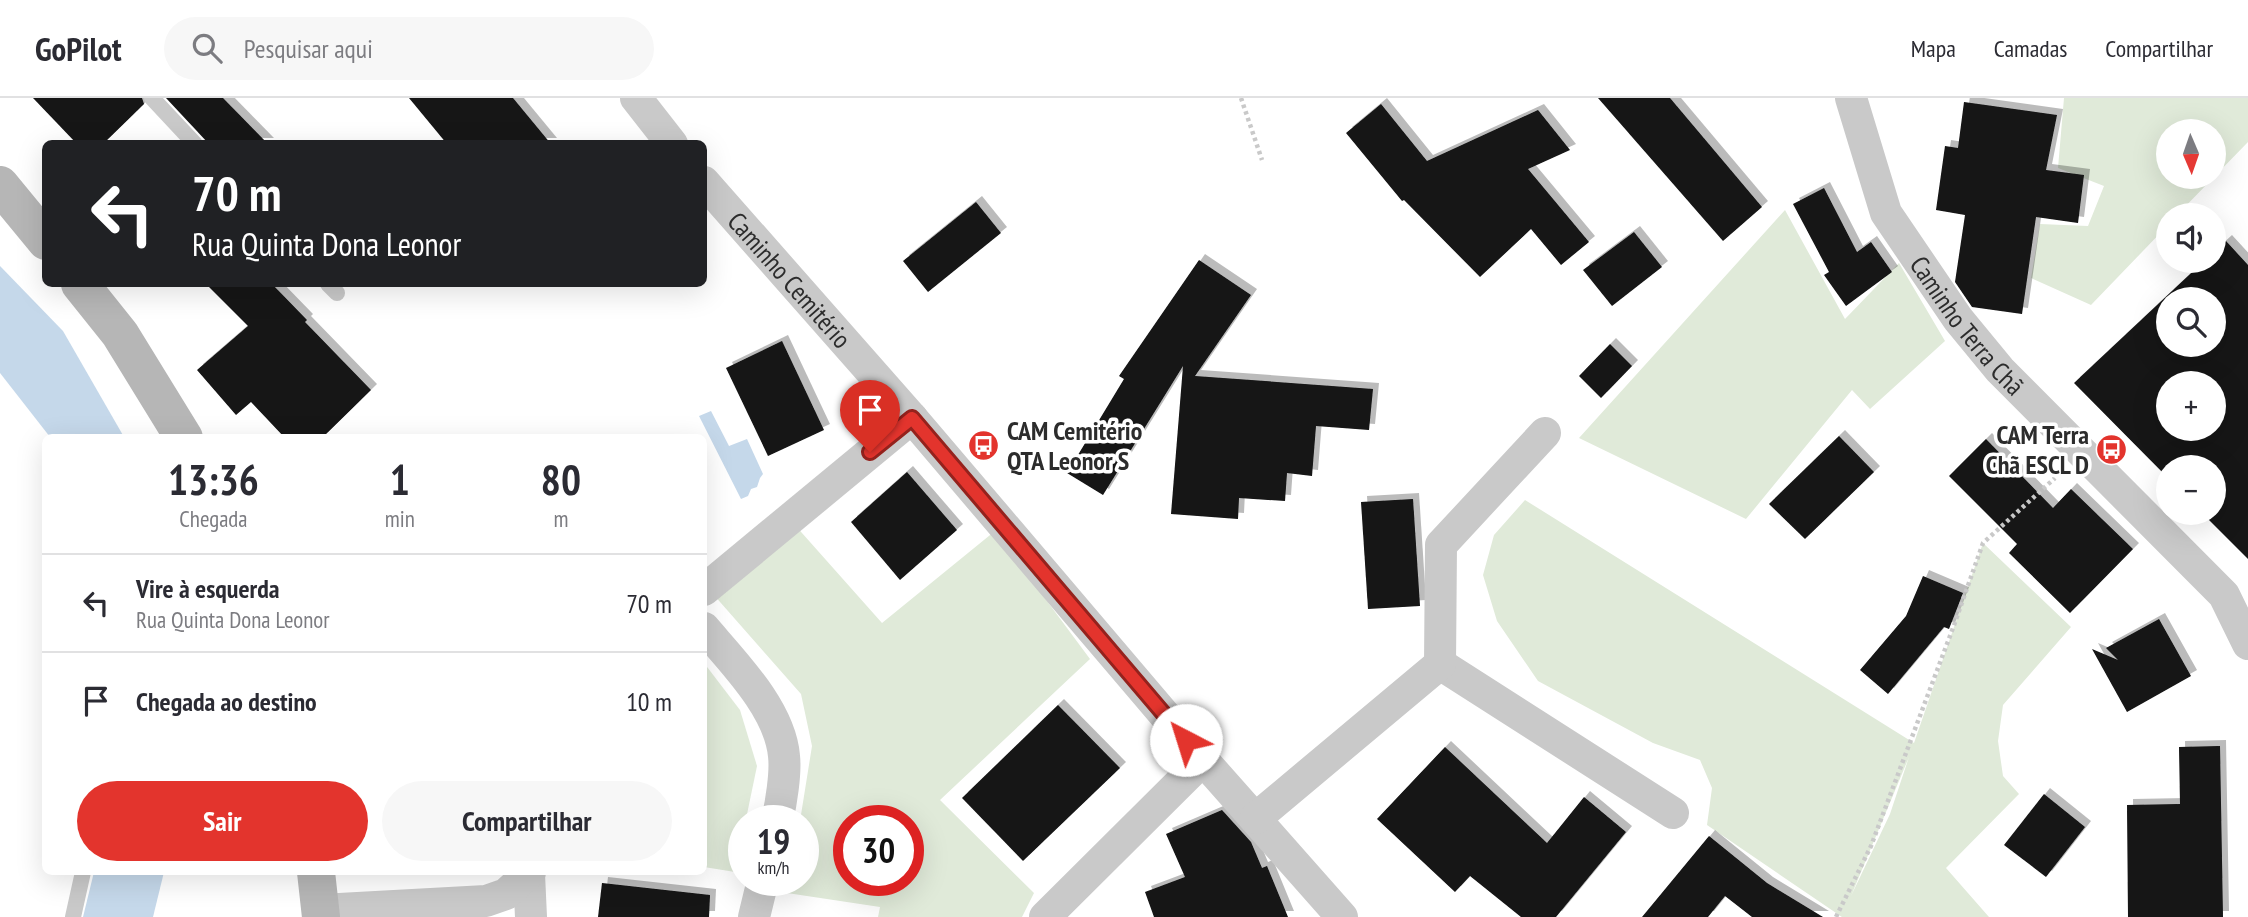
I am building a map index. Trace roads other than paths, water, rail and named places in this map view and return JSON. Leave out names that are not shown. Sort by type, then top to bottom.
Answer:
[{"type":"main road","points":[[0,185],[42,236]]},
{"type":"main road","points":[[82,287],[120,334],[182,434]]},
{"type":"main road","points":[[316,875],[321,913]]},
{"type":"street","points":[[636,98],[669,140]]},
{"type":"street","name":"Caminho Terra Chã","points":[[1851,98],[1886,213],[1958,319],[2000,370],[2224,595],[2248,643]]},
{"type":"street","name":"Caminho Cemitério","points":[[707,186],[912,418],[1203,760],[1342,917]]},
{"type":"street","points":[[707,588],[912,418]]},
{"type":"street","points":[[1256,818],[1440,664],[1441,545],[1545,433]]},
{"type":"street","points":[[707,631],[741,671],[772,717],[784,755],[779,805]]},
{"type":"street","points":[[1440,664],[1673,813]]},
{"type":"street","points":[[1045,917],[1203,760]]},
{"type":"street","points":[[321,913],[486,901],[506,894],[527,875]]},
{"type":"street","points":[[529,875],[531,917]]},
{"type":"street","points":[[754,917],[759,896]]},
{"type":"lane","points":[[152,98],[191,140]]},
{"type":"lane","points":[[73,917],[82,875]]},
{"type":"water","points":[[0,266],[63,331],[122,434],[48,434],[0,373]]},
{"type":"water","points":[[711,411],[729,446],[747,439],[763,474],[757,487],[741,499],[699,416]]},
{"type":"water","points":[[93,875],[163,875],[153,917],[83,917]]},
{"type":"place","name":"CAM Cemitério QTA Leonor S","points":[[984,445]]},
{"type":"place","name":"CAM Terra Chã ESCL D","points":[[2112,449]]}]
